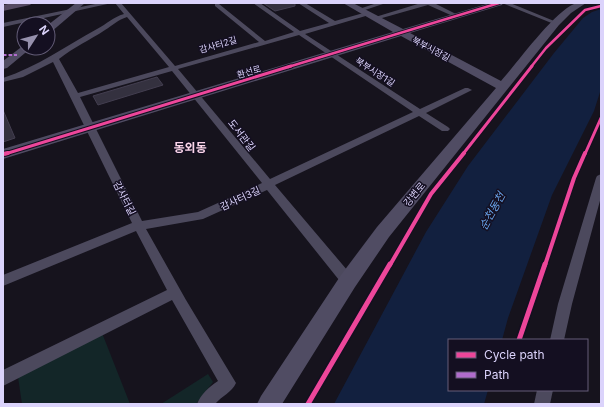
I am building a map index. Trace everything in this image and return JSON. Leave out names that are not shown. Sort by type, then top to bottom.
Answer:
[{"type":"main road","points":[[3,8],[27,3]]},
{"type":"street","points":[[56,23],[81,3]]},
{"type":"street","points":[[3,24],[109,3]]},
{"type":"street","name":"도서관길","points":[[118,3],[174,68],[268,185],[348,281]]},
{"type":"street","points":[[225,3],[217,5],[264,42]]},
{"type":"street","name":"북부시장1길","points":[[256,3],[445,129]]},
{"type":"street","points":[[301,3],[334,22]]},
{"type":"street","name":"북부시장길","points":[[347,3],[504,87]]},
{"type":"street","points":[[367,14],[383,3]]},
{"type":"street","points":[[367,14],[429,3],[457,16]]},
{"type":"street","name":"환선로","points":[[3,154],[499,3]]},
{"type":"street","points":[[505,3],[556,23]]},
{"type":"street","name":"강변로","points":[[270,404],[348,281],[383,232],[556,23],[564,15],[582,3]]},
{"type":"street","name":"감사터2길","points":[[76,96],[334,22],[367,14]]},
{"type":"street","points":[[3,80],[25,73],[55,58],[67,49],[104,28],[117,18],[129,15]]},
{"type":"street","points":[[3,66],[16,56]]},
{"type":"street","name":"감사터길","points":[[55,58],[76,96],[139,226],[174,293],[228,383],[214,393],[205,404]]},
{"type":"street","name":"감사터3길","points":[[3,281],[131,228],[199,216],[468,90]]},
{"type":"street","points":[[557,339],[565,304],[601,178]]},
{"type":"street","points":[[3,378],[174,293]]},
{"type":"street","points":[[542,404],[545,391]]},
{"type":"green space","points":[[102,333],[130,404],[22,404],[18,377]]},
{"type":"green space","points":[[208,374],[213,382],[196,404],[161,404]]},
{"type":"water","name":"순천동천","points":[[601,9],[601,89],[594,111],[552,195],[508,318],[502,339],[448,339],[448,391],[488,391],[484,404],[334,404],[426,232],[468,166],[554,53],[583,18],[592,12]]},
{"type":"building","points":[[263,3],[295,3],[295,6],[275,11]]},
{"type":"building","points":[[157,77],[163,85],[98,105],[93,96]]},
{"type":"building","points":[[3,110],[15,138],[3,142]]},
{"type":"marked path","points":[[3,55],[16,55]]},
{"type":"cycle path","points":[[3,154],[499,3]]},
{"type":"cycle path","points":[[308,404],[431,194],[546,48],[585,10],[601,6]]},
{"type":"cycle path","points":[[519,339],[574,178],[601,118]]},
{"type":"district","name":"동외동","points":[[190,148]]}]
